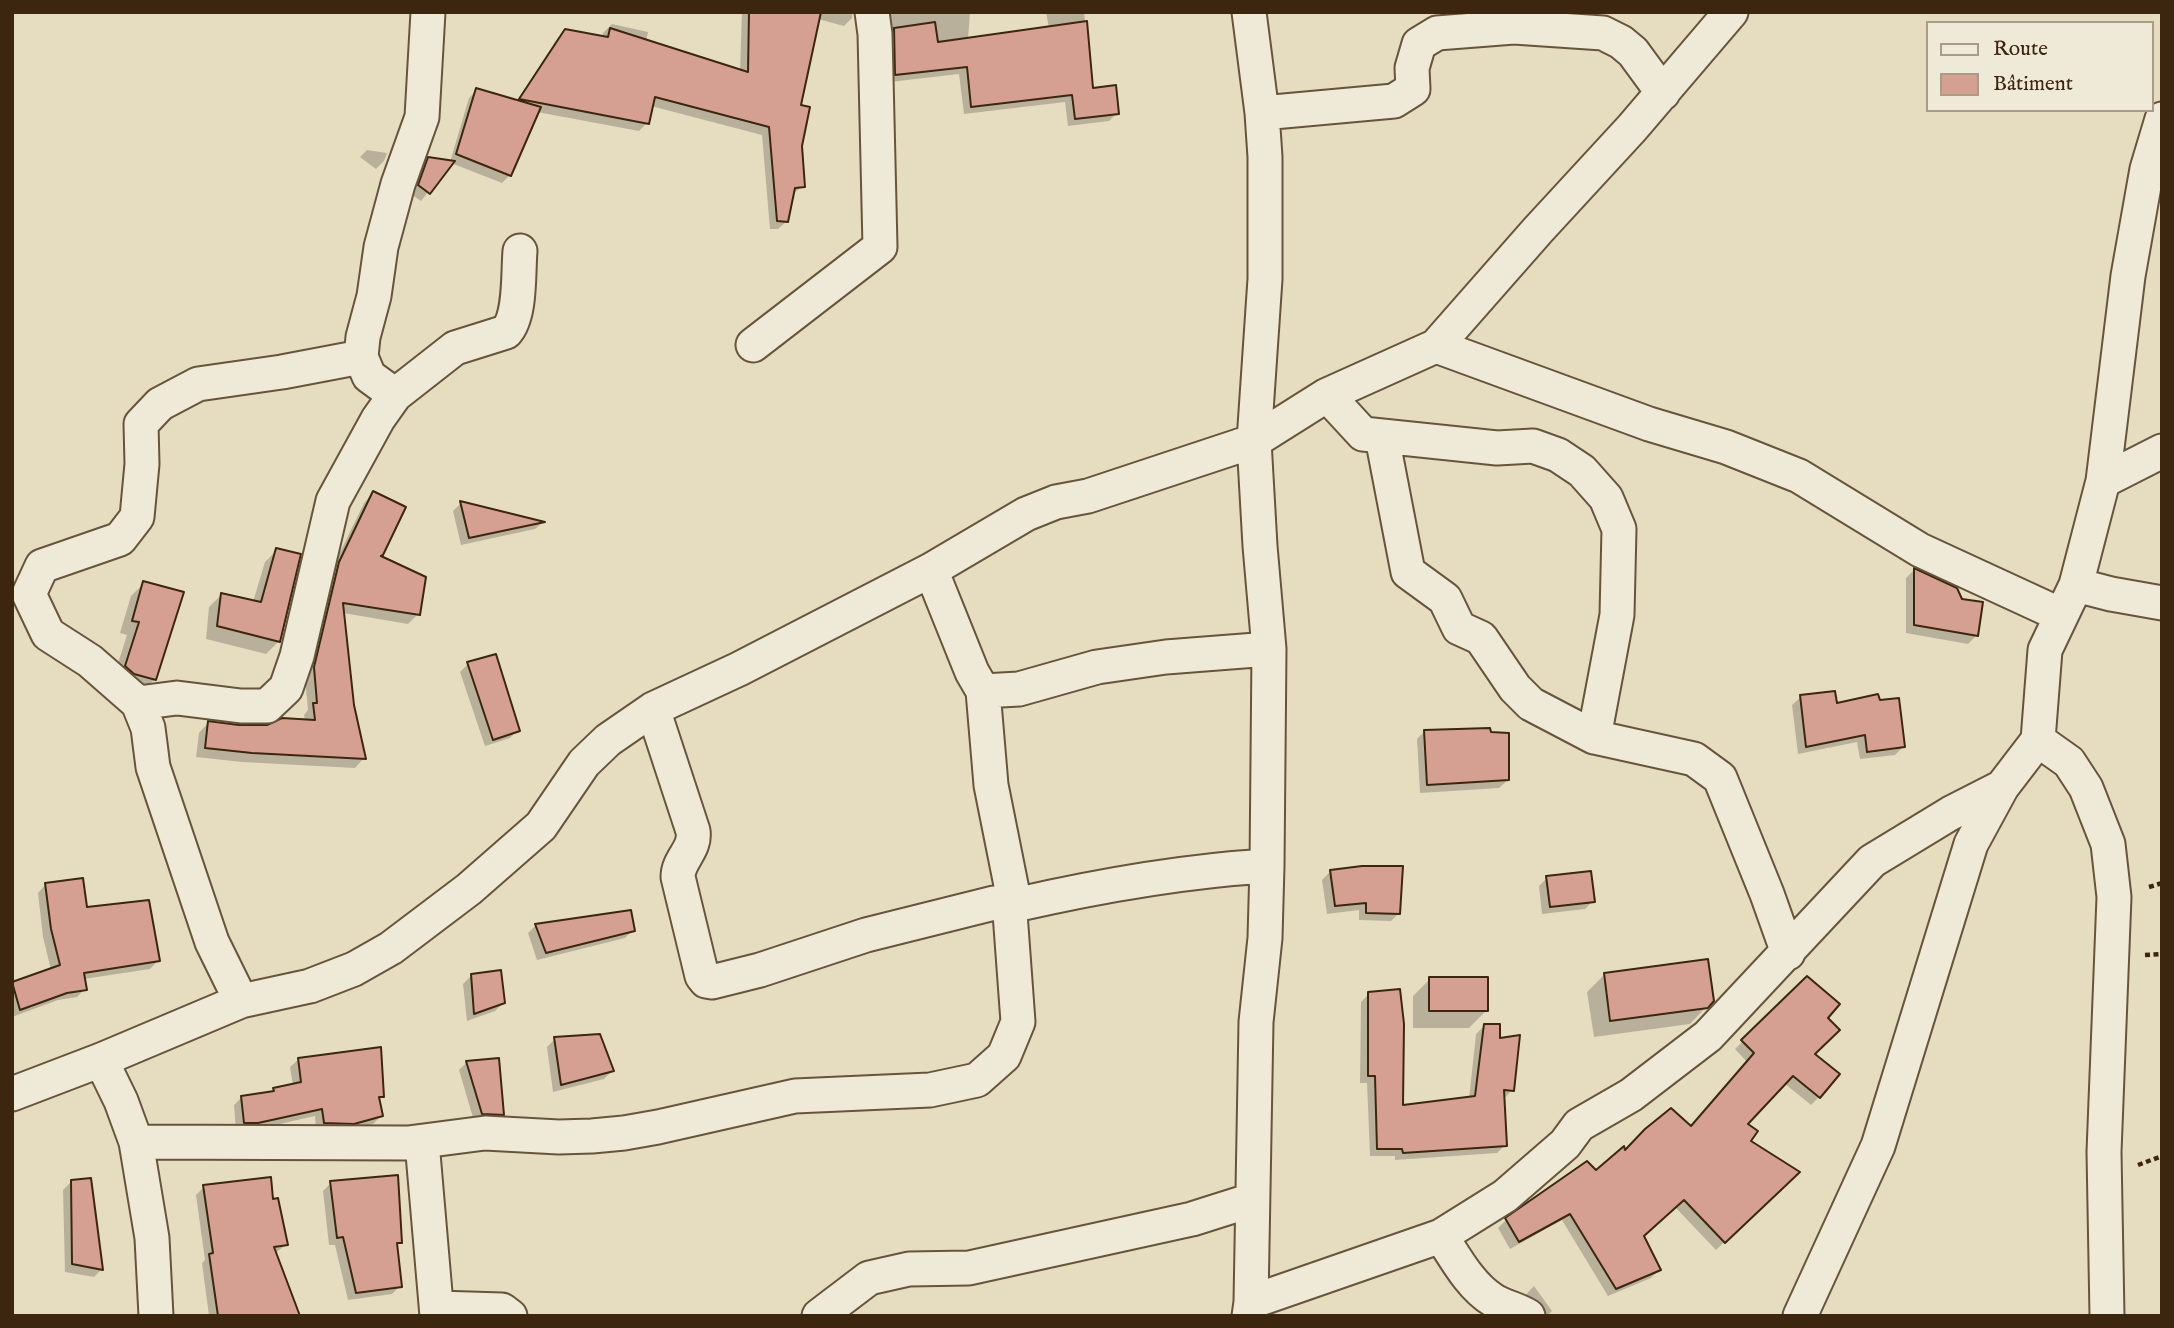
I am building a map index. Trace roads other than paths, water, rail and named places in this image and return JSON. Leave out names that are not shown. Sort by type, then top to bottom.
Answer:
[{"type":"street","points":[[395,396],[369,376],[360,357],[374,296],[381,247],[398,184],[422,117],[428,12]]},
{"type":"street","points":[[753,345],[880,247],[875,34],[872,12]]},
{"type":"street","points":[[1249,12],[1262,113],[1266,208],[1265,279],[1254,441],[1269,649],[1265,938],[1256,1022],[1250,1309],[1441,1236],[1505,1196],[1565,1144],[1579,1125],[1631,1095],[1708,1036],[1872,861],[1951,813],[2002,787]]},
{"type":"street","points":[[12,1094],[102,1060],[241,1001],[310,986],[354,969],[391,948],[470,889],[541,826],[584,763],[608,740],[653,709],[739,669],[931,570],[1026,514],[1056,502],[1088,496],[1254,441],[1327,395],[1436,346],[1663,93],[1731,12]]},
{"type":"street","points":[[1262,113],[1394,101],[1413,89],[1412,68],[1419,44],[1437,33],[1514,27],[1603,33],[1633,52],[1663,93]]},
{"type":"street","points":[[1800,1316],[1878,1146],[1971,844],[2002,787],[2038,740],[2045,650],[2076,585],[2103,481],[2128,276],[2147,169],[2162,119]]},
{"type":"street","points":[[138,703],[177,698],[241,706],[267,706],[286,688],[297,656],[333,501],[378,419],[395,396],[455,348],[506,332],[511,327],[515,317],[520,251]]},
{"type":"street","points":[[1436,346],[1649,424],[1726,447],[1799,475],[1920,550],[2061,615]]},
{"type":"street","points":[[241,1001],[212,942],[153,767],[148,728],[138,703],[90,661],[48,634],[29,594],[42,566],[120,539],[137,517],[142,464],[141,424],[160,404],[198,384],[360,357]]},
{"type":"street","points":[[1327,395],[1363,433],[1497,448],[1533,446],[1558,455],[1582,471],[1606,498],[1619,529],[1617,615],[1594,737]]},
{"type":"street","points":[[1382,436],[1408,572],[1445,599],[1459,628],[1481,638],[1515,688],[1531,704],[1594,737],[1693,759],[1720,778],[1788,953]]},
{"type":"street","points":[[2103,481],[2162,451]]},
{"type":"street","points":[[136,1142],[422,1142],[485,1133],[559,1138],[624,1133],[795,1096],[930,1090],[977,1080],[1004,1056],[1018,1022],[1010,913],[1015,905],[991,785],[983,691],[972,672],[931,570]]},
{"type":"street","points":[[2076,585],[2162,603]]},
{"type":"street","points":[[983,691],[1019,689],[1097,667],[1166,657],[1269,649]]},
{"type":"street","points":[[653,709],[693,831],[693,846],[678,868],[678,877],[702,976],[706,981],[712,982],[760,970],[866,935],[994,903],[1015,905],[1083,890],[1225,868],[1267,866]]},
{"type":"street","points":[[2038,740],[2069,762],[2086,788],[2108,844],[2115,897],[2104,1152],[2107,1316]]},
{"type":"street","points":[[102,1060],[136,1142],[152,1238],[156,1316]]},
{"type":"street","points":[[422,1142],[437,1312],[502,1310],[510,1316]]},
{"type":"street","points":[[819,1316],[869,1278],[909,1269],[969,1268],[1192,1219],[1252,1200]]},
{"type":"street","points":[[1441,1236],[1477,1286],[1493,1300],[1528,1316]]}]
